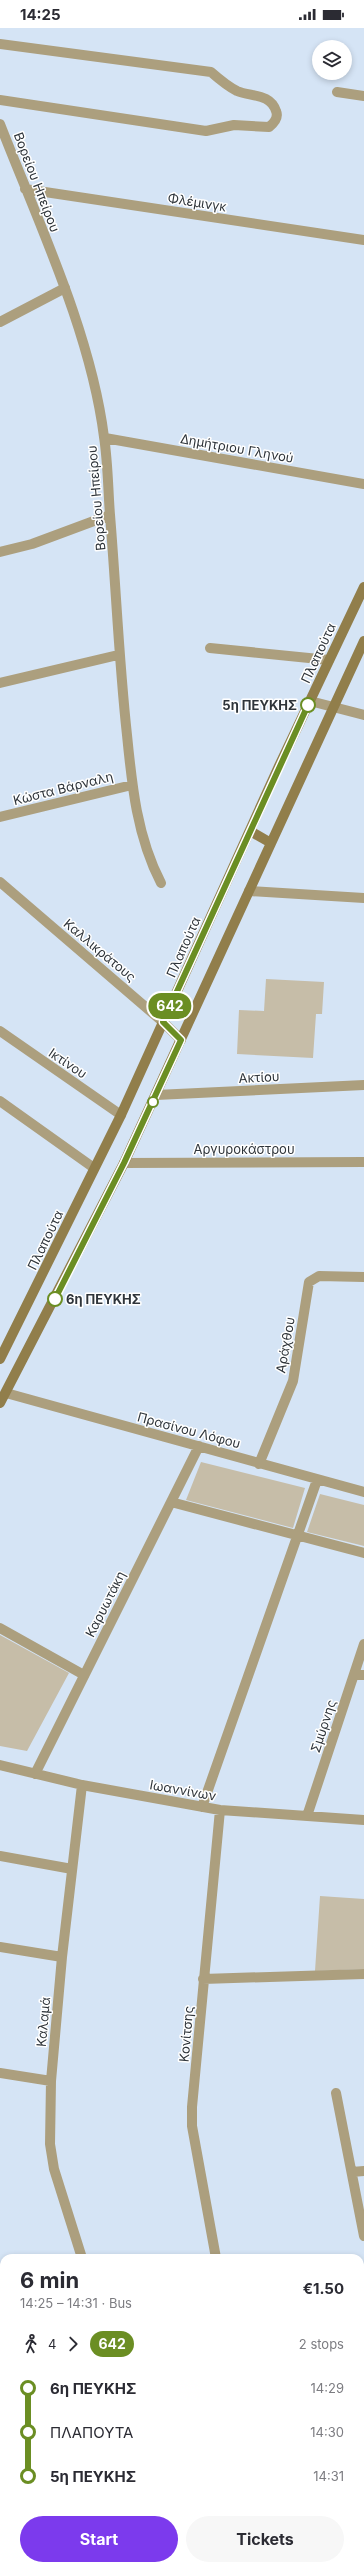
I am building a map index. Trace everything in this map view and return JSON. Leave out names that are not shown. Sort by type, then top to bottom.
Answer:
[{"type":"main road","name":"Πλαπούτα","points":[[0,1359],[121,1115],[250,831],[364,587]]},
{"type":"main road","points":[[0,1403],[124,1163],[364,641]]},
{"type":"main road","points":[[250,831],[271,843]]},
{"type":"street","points":[[0,44],[211,72],[238,91],[263,97],[273,104],[277,114],[275,122],[269,127],[234,125],[206,131],[0,100]]},
{"type":"street","points":[[337,92],[364,96]]},
{"type":"street","name":"Βορείου Ηπείρου","points":[[0,124],[65,288],[98,394],[105,438],[115,564],[118,655],[132,785],[143,838],[151,863],[161,883]]},
{"type":"street","name":"Φλέμινγκ","points":[[25,189],[364,240]]},
{"type":"street","points":[[0,322],[65,288]]},
{"type":"street","name":"Δημήτριου Γληνού","points":[[105,438],[364,484]]},
{"type":"street","points":[[0,552],[32,544],[110,515]]},
{"type":"street","points":[[210,648],[329,660]]},
{"type":"street","points":[[0,682],[118,655]]},
{"type":"street","points":[[310,701],[364,715]]},
{"type":"street","name":"Κώστα Βάρναλη","points":[[0,817],[132,785]]},
{"type":"street","name":"Καλλικράτους","points":[[0,882],[163,1022],[181,1040]]},
{"type":"street","points":[[250,891],[364,898]]},
{"type":"street","name":"Ικτίνου","points":[[0,1031],[121,1115]]},
{"type":"street","name":"Ακτίου","points":[[156,1095],[364,1085]]},
{"type":"street","points":[[0,1101],[94,1168]]},
{"type":"street","name":"Αργυροκάστρου","points":[[124,1163],[364,1162]]},
{"type":"street","name":"Αράχθου","points":[[259,1464],[292,1381],[309,1282],[319,1276],[364,1277]]},
{"type":"street","name":"Πρασίνου Λόφου","points":[[6,1393],[364,1492]]},
{"type":"street","name":"Καρυωτάκη","points":[[35,1774],[199,1446]]},
{"type":"street","points":[[202,1807],[317,1480]]},
{"type":"street","points":[[171,1502],[297,1537],[364,1553]]},
{"type":"street","points":[[0,1628],[84,1675]]},
{"type":"street","name":"Σμύρνης","points":[[307,1816],[359,1675],[364,1644]]},
{"type":"street","name":"Ιωαννίνων","points":[[0,1765],[82,1785],[220,1810],[364,1820]]},
{"type":"street","name":"Καλαμά","points":[[81,2254],[54,2169],[50,2144],[51,2080],[62,1957],[82,1785]]},
{"type":"street","name":"Κονίτσης","points":[[215,2254],[192,2126],[203,1979],[220,1810]]},
{"type":"street","points":[[0,1856],[72,1869]]},
{"type":"street","points":[[0,1947],[62,1957]]},
{"type":"street","points":[[203,1979],[364,1974]]},
{"type":"street","points":[[0,2074],[51,2080]]},
{"type":"street","points":[[336,2093],[364,2236]]},
{"type":"street","points":[[352,2172],[364,2171]]},
{"type":"shaded area","points":[[266,979],[324,982],[322,1014],[316,1014],[313,1058],[237,1054],[239,1010],[264,1011]]},
{"type":"shaded area","points":[[201,1462],[305,1488],[293,1528],[186,1500]]},
{"type":"shaded area","points":[[320,1494],[364,1505],[364,1546],[307,1532]]},
{"type":"shaded area","points":[[0,1635],[69,1673],[27,1751],[0,1746]]},
{"type":"shaded area","points":[[320,1896],[364,1899],[364,1969],[315,1971]]},
{"type":"bus line","name":"642","points":[[55,1299],[124,1163],[181,1040],[163,1022],[308,705]]},
{"type":"place","name":"5η ΠΕΥΚΗΣ","points":[[308,705]]},
{"type":"place","name":"6η ΠΕΥΚΗΣ","points":[[55,1299]]}]
